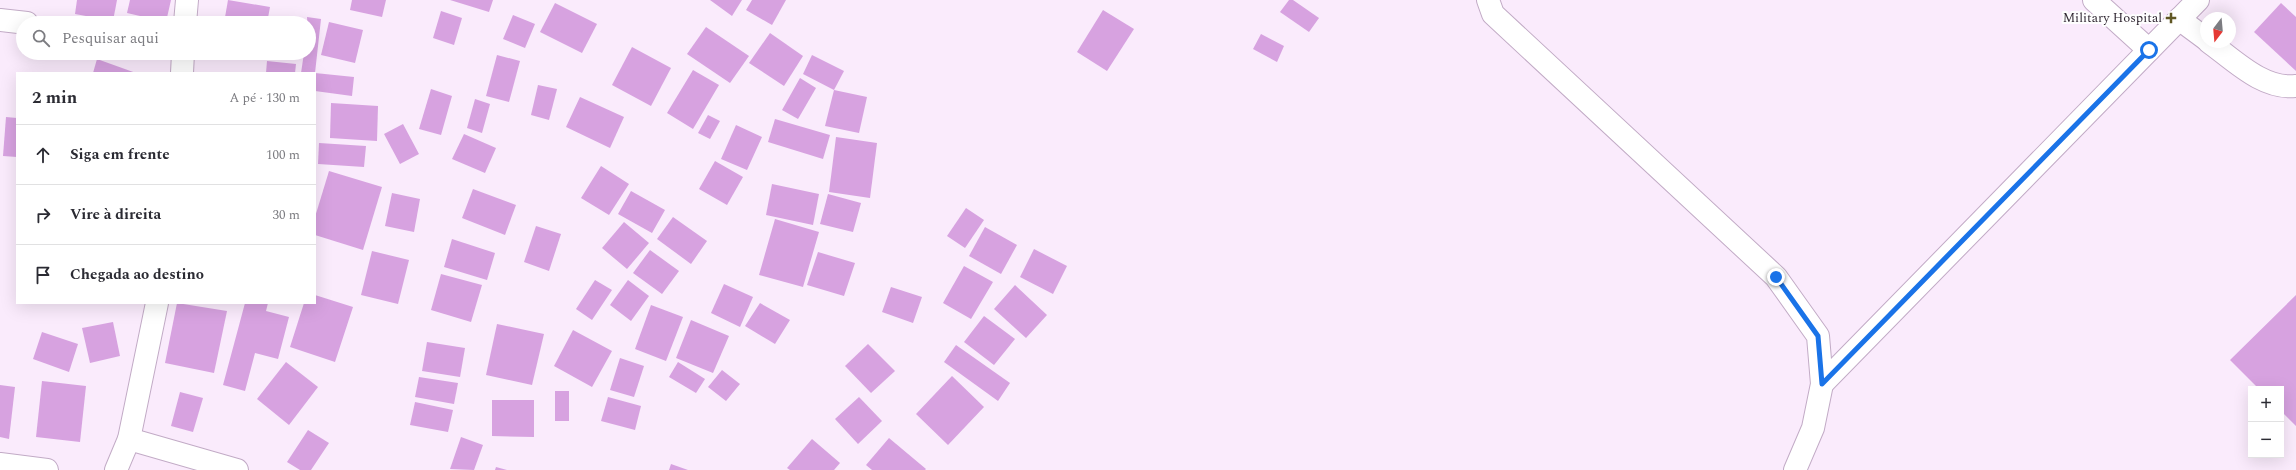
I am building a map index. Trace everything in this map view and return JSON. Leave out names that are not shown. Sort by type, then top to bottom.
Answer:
[{"type":"street","points":[[186,16],[187,0]]},
{"type":"street","points":[[1488,0],[1493,14],[1776,277],[1818,336],[1822,384],[1813,428],[1795,470]]},
{"type":"street","points":[[2094,0],[2149,50]]},
{"type":"street","points":[[1822,384],[2198,0]]},
{"type":"street","points":[[2179,19],[2200,35]]},
{"type":"street","points":[[0,20],[16,22]]},
{"type":"street","points":[[2218,48],[2257,77],[2283,87],[2296,86]]},
{"type":"street","points":[[182,72],[183,60]]},
{"type":"street","points":[[116,470],[129,439],[157,304]]},
{"type":"street","points":[[129,439],[238,470]]},
{"type":"street","points":[[0,464],[47,470]]},
{"type":"building","points":[[77,0],[117,0],[114,16],[86,16],[75,14]]},
{"type":"building","points":[[130,0],[171,0],[167,16],[140,16],[127,13]]},
{"type":"building","points":[[228,0],[270,7],[268,16],[225,16]]},
{"type":"building","points":[[352,0],[386,0],[382,17],[350,10]]},
{"type":"building","points":[[450,0],[493,0],[489,12]]},
{"type":"building","points":[[710,0],[742,0],[732,16]]},
{"type":"building","points":[[752,0],[786,0],[772,25],[746,10]]},
{"type":"building","points":[[1289,0],[1293,0],[1319,18],[1309,32],[1280,12]]},
{"type":"building","points":[[555,3],[597,24],[582,53],[540,32]]},
{"type":"building","points":[[2281,3],[2296,17],[2296,71],[2254,32]]},
{"type":"building","points":[[1103,10],[1134,29],[1107,71],[1077,52]]},
{"type":"building","points":[[441,11],[462,18],[454,45],[433,38]]},
{"type":"building","points":[[513,15],[535,24],[525,48],[503,39]]},
{"type":"building","points":[[316,18],[321,19],[315,72],[301,72],[303,60],[316,60]]},
{"type":"building","points":[[329,22],[363,30],[355,63],[321,55]]},
{"type":"building","points":[[706,27],[749,56],[730,83],[687,54]]},
{"type":"building","points":[[770,33],[803,56],[784,86],[749,63]]},
{"type":"building","points":[[1261,34],[1284,46],[1277,62],[1253,49]]},
{"type":"building","points":[[632,47],[671,68],[651,106],[612,85]]},
{"type":"building","points":[[497,55],[520,61],[509,102],[486,96]]},
{"type":"building","points":[[812,55],[844,71],[834,90],[803,74]]},
{"type":"building","points":[[97,60],[100,60],[133,72],[93,72]]},
{"type":"building","points":[[267,61],[296,64],[295,72],[266,72]]},
{"type":"building","points":[[693,70],[719,85],[693,129],[667,113]]},
{"type":"building","points":[[316,73],[354,77],[352,96],[316,91]]},
{"type":"building","points":[[800,78],[816,88],[798,119],[782,110]]},
{"type":"building","points":[[538,85],[557,89],[549,120],[531,115]]},
{"type":"building","points":[[431,89],[452,96],[441,135],[419,129]]},
{"type":"building","points":[[834,90],[867,97],[859,133],[825,126]]},
{"type":"building","points":[[580,97],[624,117],[610,148],[566,127]]},
{"type":"building","points":[[475,99],[490,104],[482,133],[467,128]]},
{"type":"building","points":[[331,103],[378,106],[377,141],[330,138]]},
{"type":"building","points":[[708,115],[720,121],[710,139],[698,133]]},
{"type":"building","points":[[6,117],[16,118],[16,157],[3,156]]},
{"type":"building","points":[[775,119],[830,135],[823,159],[768,142]]},
{"type":"building","points":[[403,124],[419,154],[400,164],[384,134]]},
{"type":"building","points":[[736,125],[762,137],[747,170],[721,159]]},
{"type":"building","points":[[464,134],[496,148],[485,173],[452,159]]},
{"type":"building","points":[[836,137],[877,143],[870,198],[829,192]]},
{"type":"building","points":[[319,143],[366,146],[364,167],[318,164]]},
{"type":"building","points":[[715,161],[743,177],[727,205],[699,189]]},
{"type":"building","points":[[601,166],[629,184],[609,215],[581,198]]},
{"type":"building","points":[[329,171],[382,187],[363,250],[316,235],[316,214]]},
{"type":"building","points":[[772,184],[819,194],[813,225],[766,215]]},
{"type":"building","points":[[473,189],[516,205],[505,235],[462,218]]},
{"type":"building","points":[[631,191],[665,210],[652,233],[618,214]]},
{"type":"building","points":[[392,193],[420,199],[414,232],[385,226]]},
{"type":"building","points":[[828,194],[861,203],[853,232],[820,224]]},
{"type":"building","points":[[966,208],[984,220],[965,248],[947,236]]},
{"type":"building","points":[[673,217],[707,241],[691,264],[657,239]]},
{"type":"building","points":[[775,219],[819,232],[803,287],[759,275]]},
{"type":"building","points":[[624,222],[649,243],[627,269],[602,248]]},
{"type":"building","points":[[536,226],[561,234],[549,271],[524,262]]},
{"type":"building","points":[[985,227],[1017,245],[1001,274],[969,256]]},
{"type":"building","points":[[452,239],[495,253],[487,280],[444,267]]},
{"type":"building","points":[[1034,249],[1067,266],[1053,294],[1020,277]]},
{"type":"building","points":[[650,250],[679,271],[662,294],[633,273]]},
{"type":"building","points":[[372,251],[409,260],[398,304],[361,295]]},
{"type":"building","points":[[818,252],[855,263],[844,296],[807,285]]},
{"type":"building","points":[[964,266],[993,282],[971,319],[943,303]]},
{"type":"building","points":[[441,274],[482,285],[471,322],[431,310]]},
{"type":"building","points":[[595,280],[612,290],[592,320],[576,309]]},
{"type":"building","points":[[628,280],[649,296],[631,321],[610,305]]},
{"type":"building","points":[[724,284],[753,297],[740,327],[711,313]]},
{"type":"building","points":[[1015,285],[1047,315],[1026,338],[994,309]]},
{"type":"building","points":[[891,287],[922,297],[913,323],[882,312]]},
{"type":"building","points":[[316,295],[353,307],[335,362],[290,347],[304,304],[316,304]]},
{"type":"building","points":[[2296,295],[2296,426],[2284,414],[2284,386],[2256,386],[2230,360]]},
{"type":"building","points":[[760,303],[790,320],[775,344],[745,326]]},
{"type":"building","points":[[177,304],[227,311],[214,373],[165,363]]},
{"type":"building","points":[[245,304],[268,304],[266,311],[289,317],[278,359],[255,353],[245,391],[223,385]]},
{"type":"building","points":[[651,305],[683,317],[666,361],[635,349]]},
{"type":"building","points":[[984,316],[1015,339],[994,365],[964,342]]},
{"type":"building","points":[[691,320],[729,336],[713,373],[676,358]]},
{"type":"building","points":[[113,322],[120,356],[90,363],[82,328]]},
{"type":"building","points":[[497,324],[544,334],[532,385],[486,375]]},
{"type":"building","points":[[573,330],[612,351],[592,387],[554,366]]},
{"type":"building","points":[[42,332],[78,344],[69,372],[33,359]]},
{"type":"building","points":[[427,342],[465,348],[460,377],[422,371]]},
{"type":"building","points":[[868,344],[895,371],[871,393],[845,366]]},
{"type":"building","points":[[956,345],[1010,383],[998,401],[944,362]]},
{"type":"building","points":[[620,358],[644,366],[634,397],[610,390]]},
{"type":"building","points":[[286,362],[318,387],[289,425],[257,399]]},
{"type":"building","points":[[678,362],[705,379],[696,393],[669,377]]},
{"type":"building","points":[[722,370],[740,384],[726,401],[708,387]]},
{"type":"building","points":[[952,376],[984,407],[948,445],[916,414]]},
{"type":"building","points":[[419,377],[458,383],[454,404],[415,397]]},
{"type":"building","points":[[42,381],[86,386],[80,442],[36,437]]},
{"type":"building","points":[[0,385],[15,387],[9,439],[0,437]]},
{"type":"building","points":[[555,391],[569,391],[569,421],[555,421]]},
{"type":"building","points":[[180,392],[203,398],[193,432],[171,426]]},
{"type":"building","points":[[608,397],[641,406],[635,430],[601,421]]},
{"type":"building","points":[[859,397],[882,421],[858,444],[835,419]]},
{"type":"building","points":[[492,400],[534,400],[534,437],[492,436]]},
{"type":"building","points":[[415,402],[453,410],[448,432],[410,425]]},
{"type":"building","points":[[308,430],[329,443],[311,470],[300,470],[287,462]]},
{"type":"building","points":[[461,437],[483,445],[474,470],[450,469]]},
{"type":"building","points":[[889,438],[926,469],[872,470],[866,465]]},
{"type":"building","points":[[812,439],[840,463],[834,470],[790,470],[787,468]]},
{"type":"building","points":[[671,464],[688,470],[669,470]]},
{"type":"building","points":[[496,467],[507,470],[495,470]]},
{"type":"place","name":"Military Hospital","points":[[2171,18]]},
{"type":"route","points":[[1776,277],[1818,336],[1822,384],[2149,50]]}]
